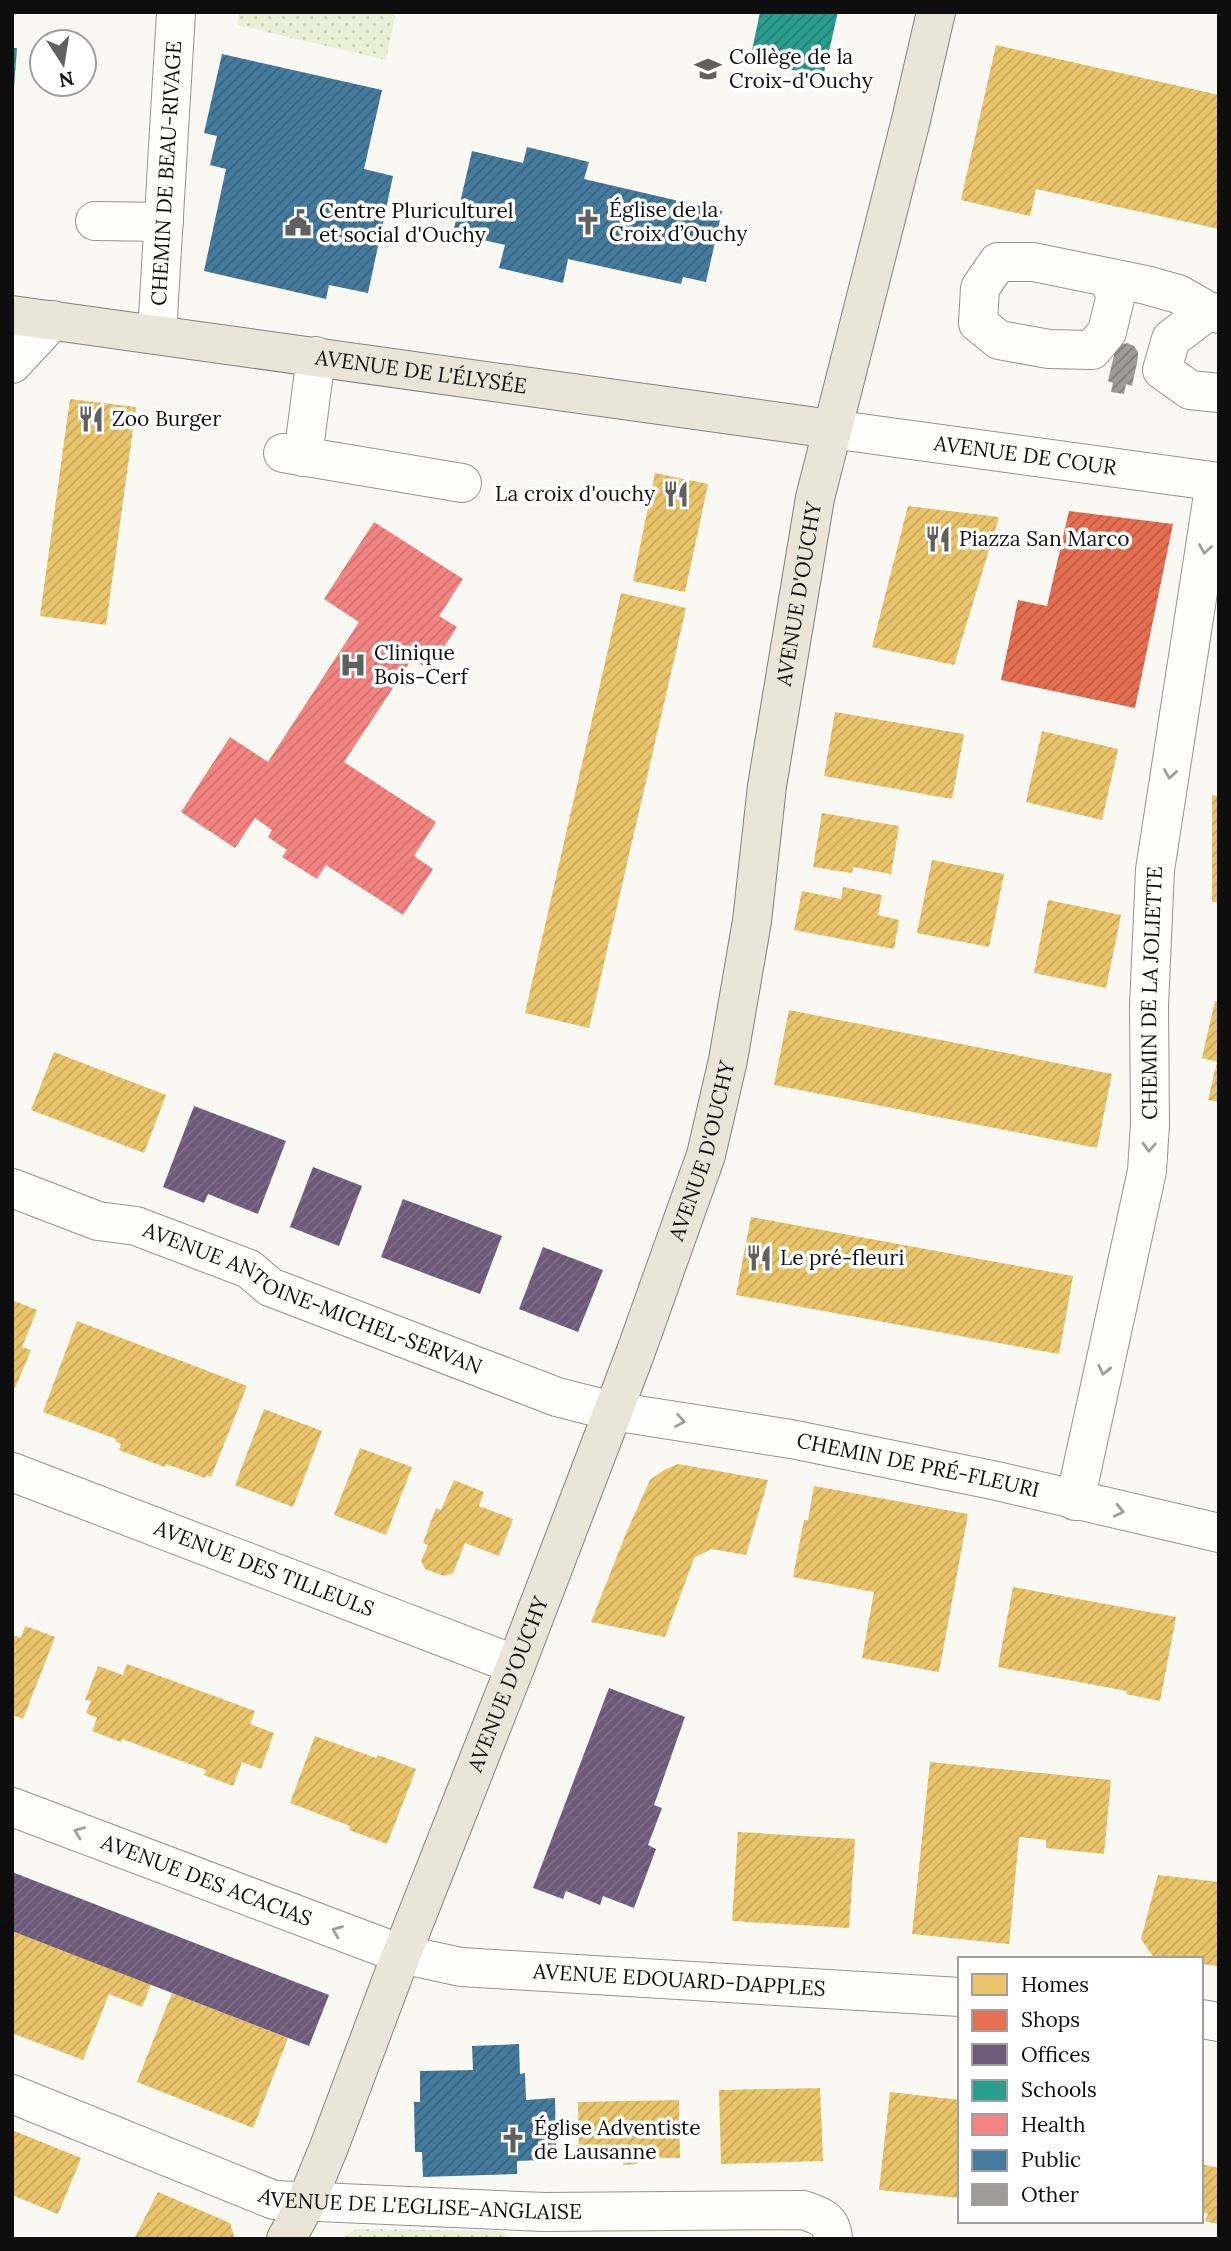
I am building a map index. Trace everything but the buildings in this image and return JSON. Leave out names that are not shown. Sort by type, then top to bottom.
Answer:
[{"type":"main road","name":"AVENUE D'OUCHY","points":[[286,2239],[306,2203],[516,1665],[706,1155],[728,1060],[752,921],[769,772],[815,498],[936,12]]},
{"type":"main road","name":"AVENUE DE L'ÉLYSÉE","points":[[12,314],[831,429]]},
{"type":"street","name":"CHEMIN DE BEAU-RIVAGE","points":[[158,334],[176,12]]},
{"type":"street","points":[[95,221],[164,222]]},
{"type":"street","points":[[1107,276],[1178,294],[1213,313],[1171,339],[1162,370],[1190,390],[1219,393]]},
{"type":"street","points":[[12,365],[53,320]]},
{"type":"street","points":[[316,356],[293,455],[462,483]]},
{"type":"street","name":"AVENUE DE COUR","points":[[831,429],[1217,482]]},
{"type":"street","name":"CHEMIN DE LA JOLIETTE","points":[[1075,1501],[1147,1171],[1150,1124],[1149,1006],[1155,870],[1217,482]]},
{"type":"street","name":"AVENUE ANTOINE-MICHEL-SERVAN","points":[[12,1188],[98,1221],[136,1226],[249,1269],[270,1287],[557,1398],[612,1410]]},
{"type":"street","name":"CHEMIN DE PRÉ-FLEURI","points":[[612,1410],[791,1439],[996,1481],[1219,1533]]},
{"type":"street","name":"AVENUE DES TILLEULS","points":[[12,1472],[516,1665]]},
{"type":"street","name":"AVENUE DES ACACIAS","points":[[12,1807],[401,1955]]},
{"type":"street","name":"AVENUE EDOUARD-DAPPLES","points":[[401,1955],[461,1967],[958,1997]]},
{"type":"street","name":"AVENUE DE L'EGLISE-ANGLAISE","points":[[12,2094],[274,2200],[544,2225],[803,2210],[823,2216],[832,2230],[833,2239]]},
{"type":"green space","points":[[239,12],[385,12],[395,15],[386,60],[237,25]]},
{"type":"green space","points":[[356,2229],[502,2231],[512,2239],[342,2239]]},
{"type":"place","name":"Collège de la Croix-d'Ouchy","points":[[708,69]]},
{"type":"place","name":"Église de la Croix d’Ouchy","points":[[588,222]]},
{"type":"place","name":"Centre Pluriculturel et social d'Ouchy","points":[[298,223]]},
{"type":"place","name":"Zoo Burger","points":[[91,419]]},
{"type":"place","name":"La croix d'ouchy","points":[[676,494]]},
{"type":"place","name":"Piazza San Marco","points":[[938,539]]},
{"type":"place","name":"Clinique Bois-Cerf","points":[[353,665]]},
{"type":"place","name":"Le pré-fleuri","points":[[759,1258]]},
{"type":"place","name":"Église Adventiste de Lausanne","points":[[513,2140]]}]
